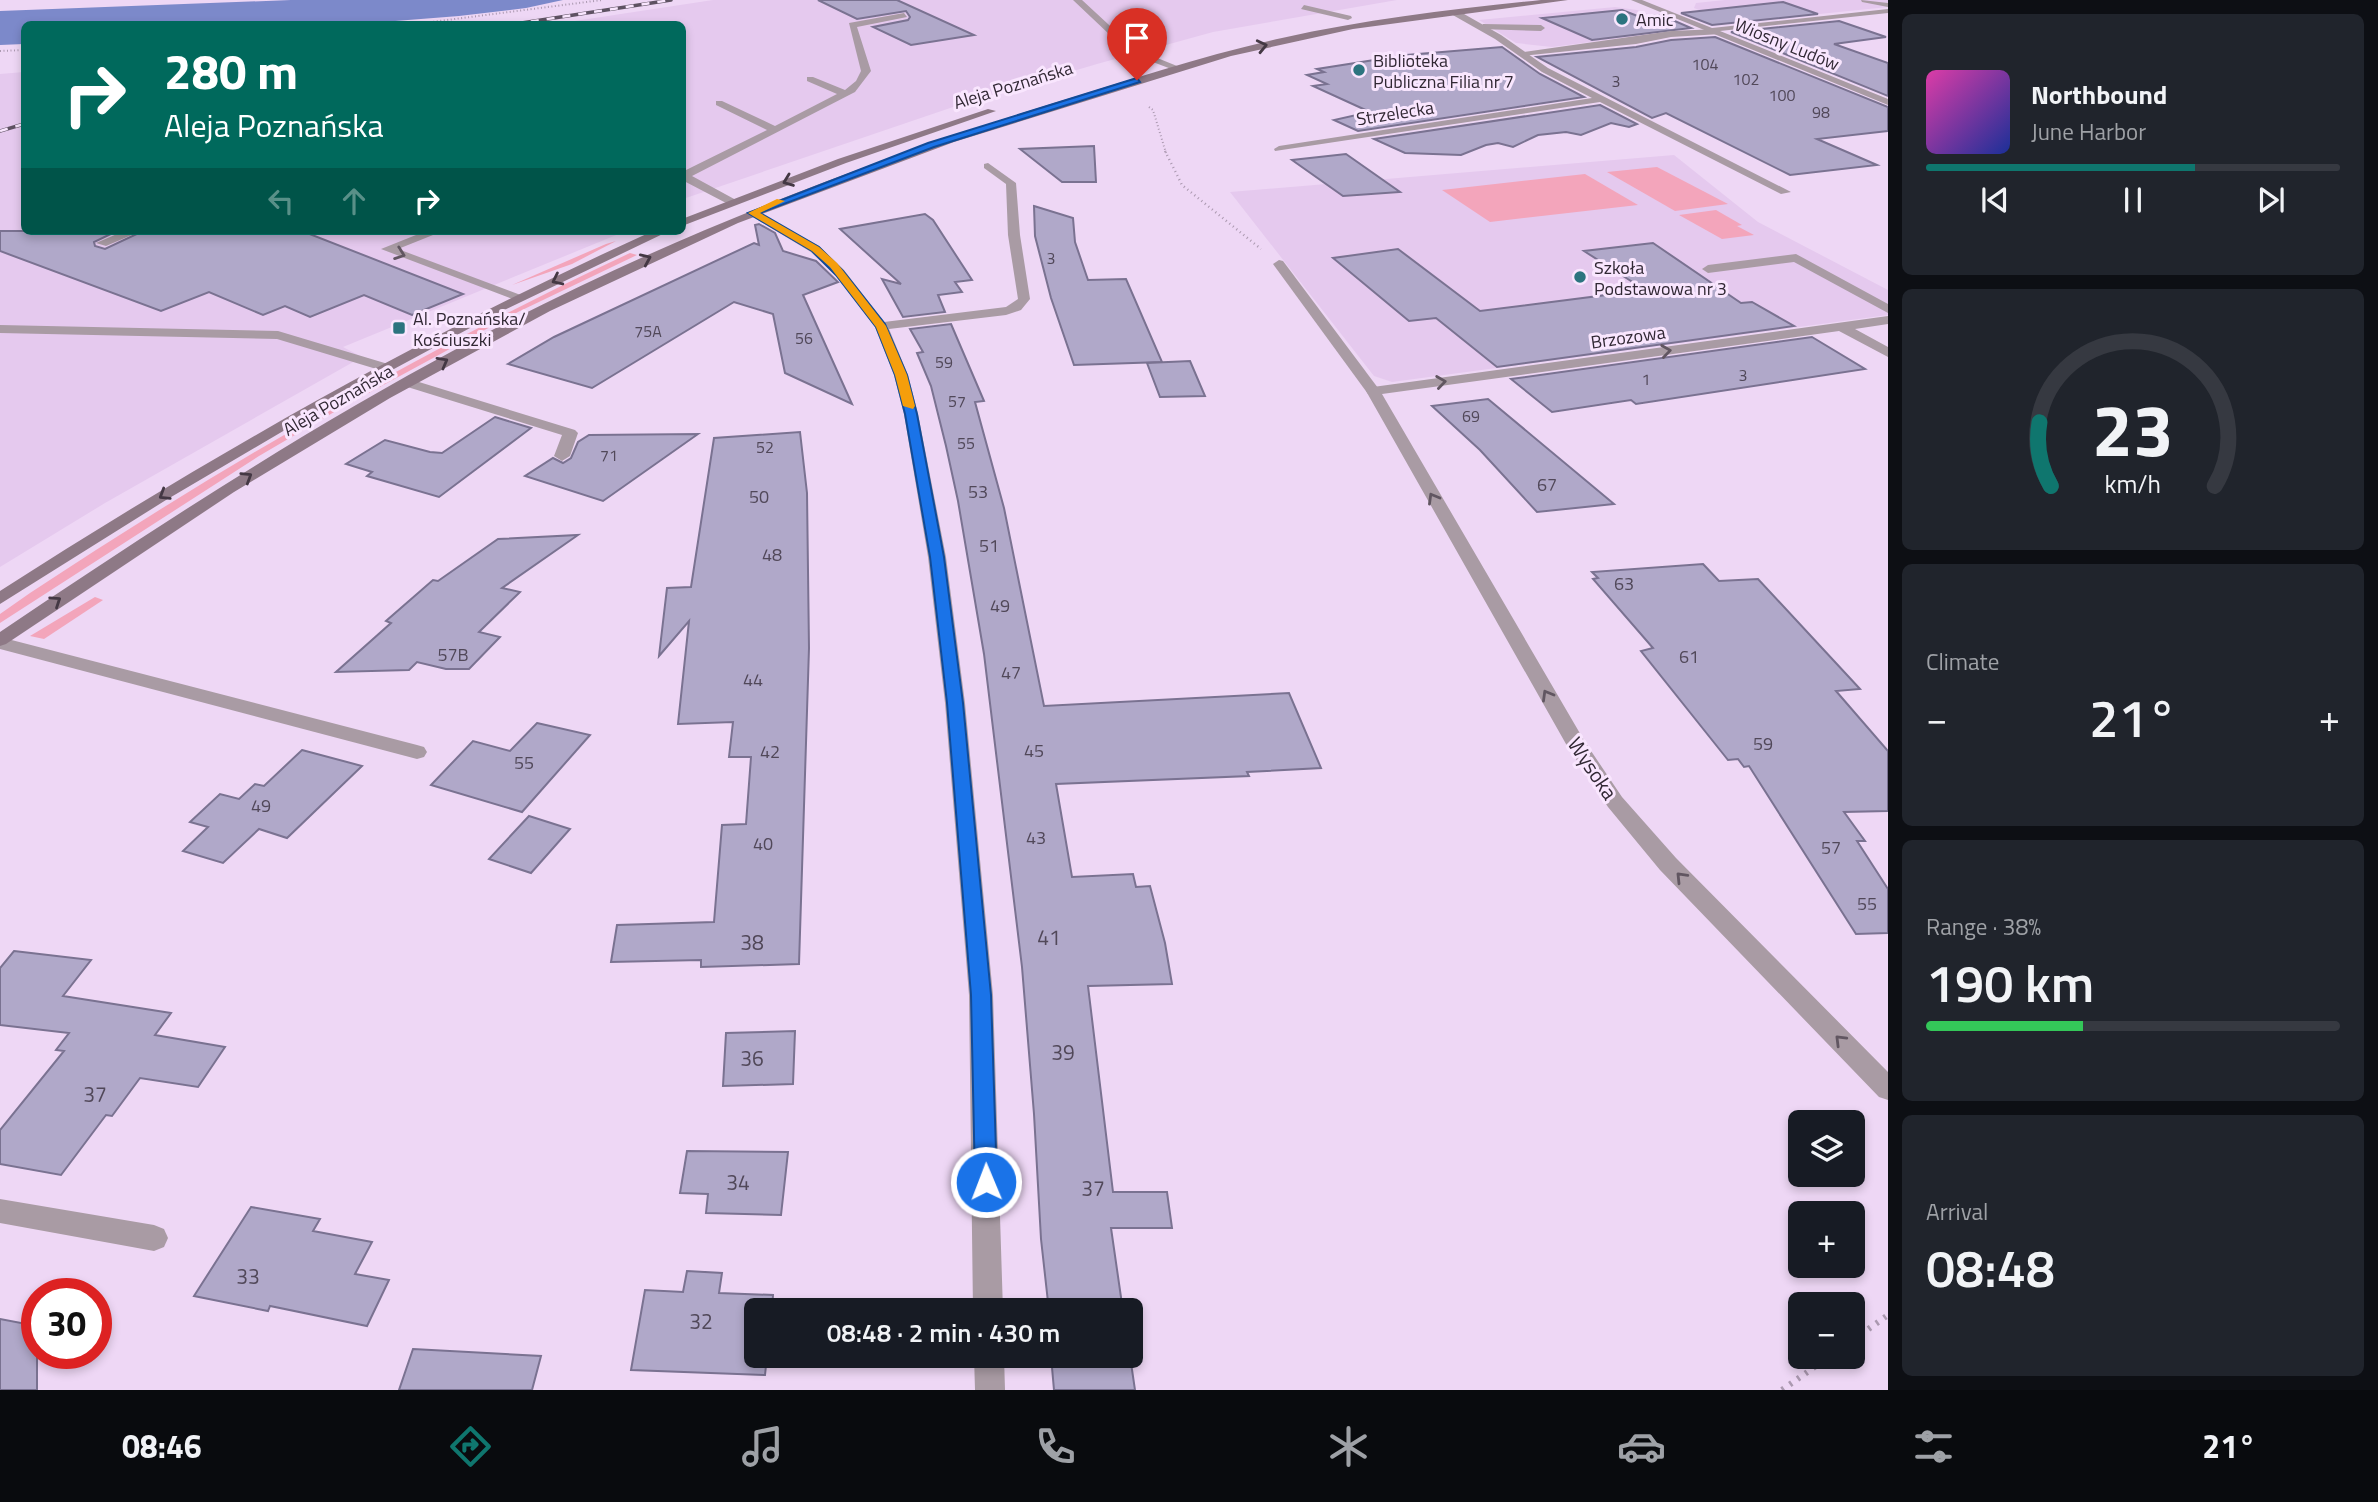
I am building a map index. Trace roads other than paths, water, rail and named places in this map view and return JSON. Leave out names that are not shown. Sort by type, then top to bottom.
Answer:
[{"type":"main road","points":[[1220,45],[1348,19],[1490,0]]},
{"type":"main road","name":"Aleja Poznańska","points":[[0,641],[223,491],[406,382],[580,290],[752,213],[931,145],[1196,63],[1326,32],[1454,12],[1564,0]]},
{"type":"main road","points":[[1136,68],[1174,56]]},
{"type":"main road","name":"Aleja Poznańska","points":[[686,221],[880,147],[1004,107]]},
{"type":"main road","points":[[732,202],[752,213]]},
{"type":"main road","name":"Aleja Poznańska","points":[[0,600],[189,479],[383,368],[520,298],[654,235]]},
{"type":"street","points":[[1077,0],[1132,51],[1177,68]]},
{"type":"street","name":"Wiosny Ludów","points":[[1635,0],[1888,102]]},
{"type":"street","points":[[1865,0],[1888,5]]},
{"type":"street","points":[[1304,7],[1348,19]]},
{"type":"street","points":[[1521,53],[1888,11]]},
{"type":"street","points":[[1454,12],[1483,27],[1545,70],[1784,192]]},
{"type":"street","points":[[686,174],[846,94],[860,82],[866,71],[852,25],[904,15]]},
{"type":"street","points":[[1483,27],[1541,28]]},
{"type":"street","points":[[1120,40],[1196,63]]},
{"type":"street","points":[[810,79],[846,94]]},
{"type":"street","points":[[1873,96],[1888,94]]},
{"type":"street","name":"Strzelecka","points":[[1279,149],[1601,99]]},
{"type":"street","points":[[719,103],[776,130]]},
{"type":"street","points":[[881,326],[999,312],[1022,303],[1024,299],[1014,235],[1011,183],[988,166]]},
{"type":"street","points":[[686,177],[732,202]]},
{"type":"street","points":[[752,213],[827,258],[881,326],[901,375],[911,414],[937,557],[955,703],[981,995],[988,1298]]},
{"type":"street","points":[[102,243],[124,235]]},
{"type":"street","points":[[426,235],[387,249],[520,298]]},
{"type":"street","points":[[1708,269],[1796,258],[1888,309]]},
{"type":"street","name":"Wysoka","points":[[1279,264],[1373,391],[1576,744],[1615,802],[1668,864],[1888,1088]]},
{"type":"street","name":"Brzozowa","points":[[1373,391],[1888,320]]},
{"type":"street","points":[[1842,327],[1888,353]]},
{"type":"street","points":[[0,329],[278,335],[383,368]]},
{"type":"street","points":[[406,382],[570,433],[562,456]]},
{"type":"street","points":[[0,641],[417,752]]},
{"type":"street","points":[[0,1211],[154,1238]]},
{"type":"street","points":[[989,1368],[990,1390]]},
{"type":"water","points":[[291,0],[563,0],[526,8],[395,21],[21,21],[21,44],[0,45],[0,11]]},
{"type":"railway","points":[[534,21],[671,0]]},
{"type":"railway","points":[[0,131],[21,125]]},
{"type":"place","name":"Amic","points":[[1622,19]]},
{"type":"place","name":"Biblioteka Publiczna Filia nr 7","points":[[1359,70]]},
{"type":"place","name":"Szkoła Podstawowa nr 3","points":[[1580,277]]},
{"type":"place","name":"Al. Poznańska/ Kościuszki","points":[[399,328]]}]
